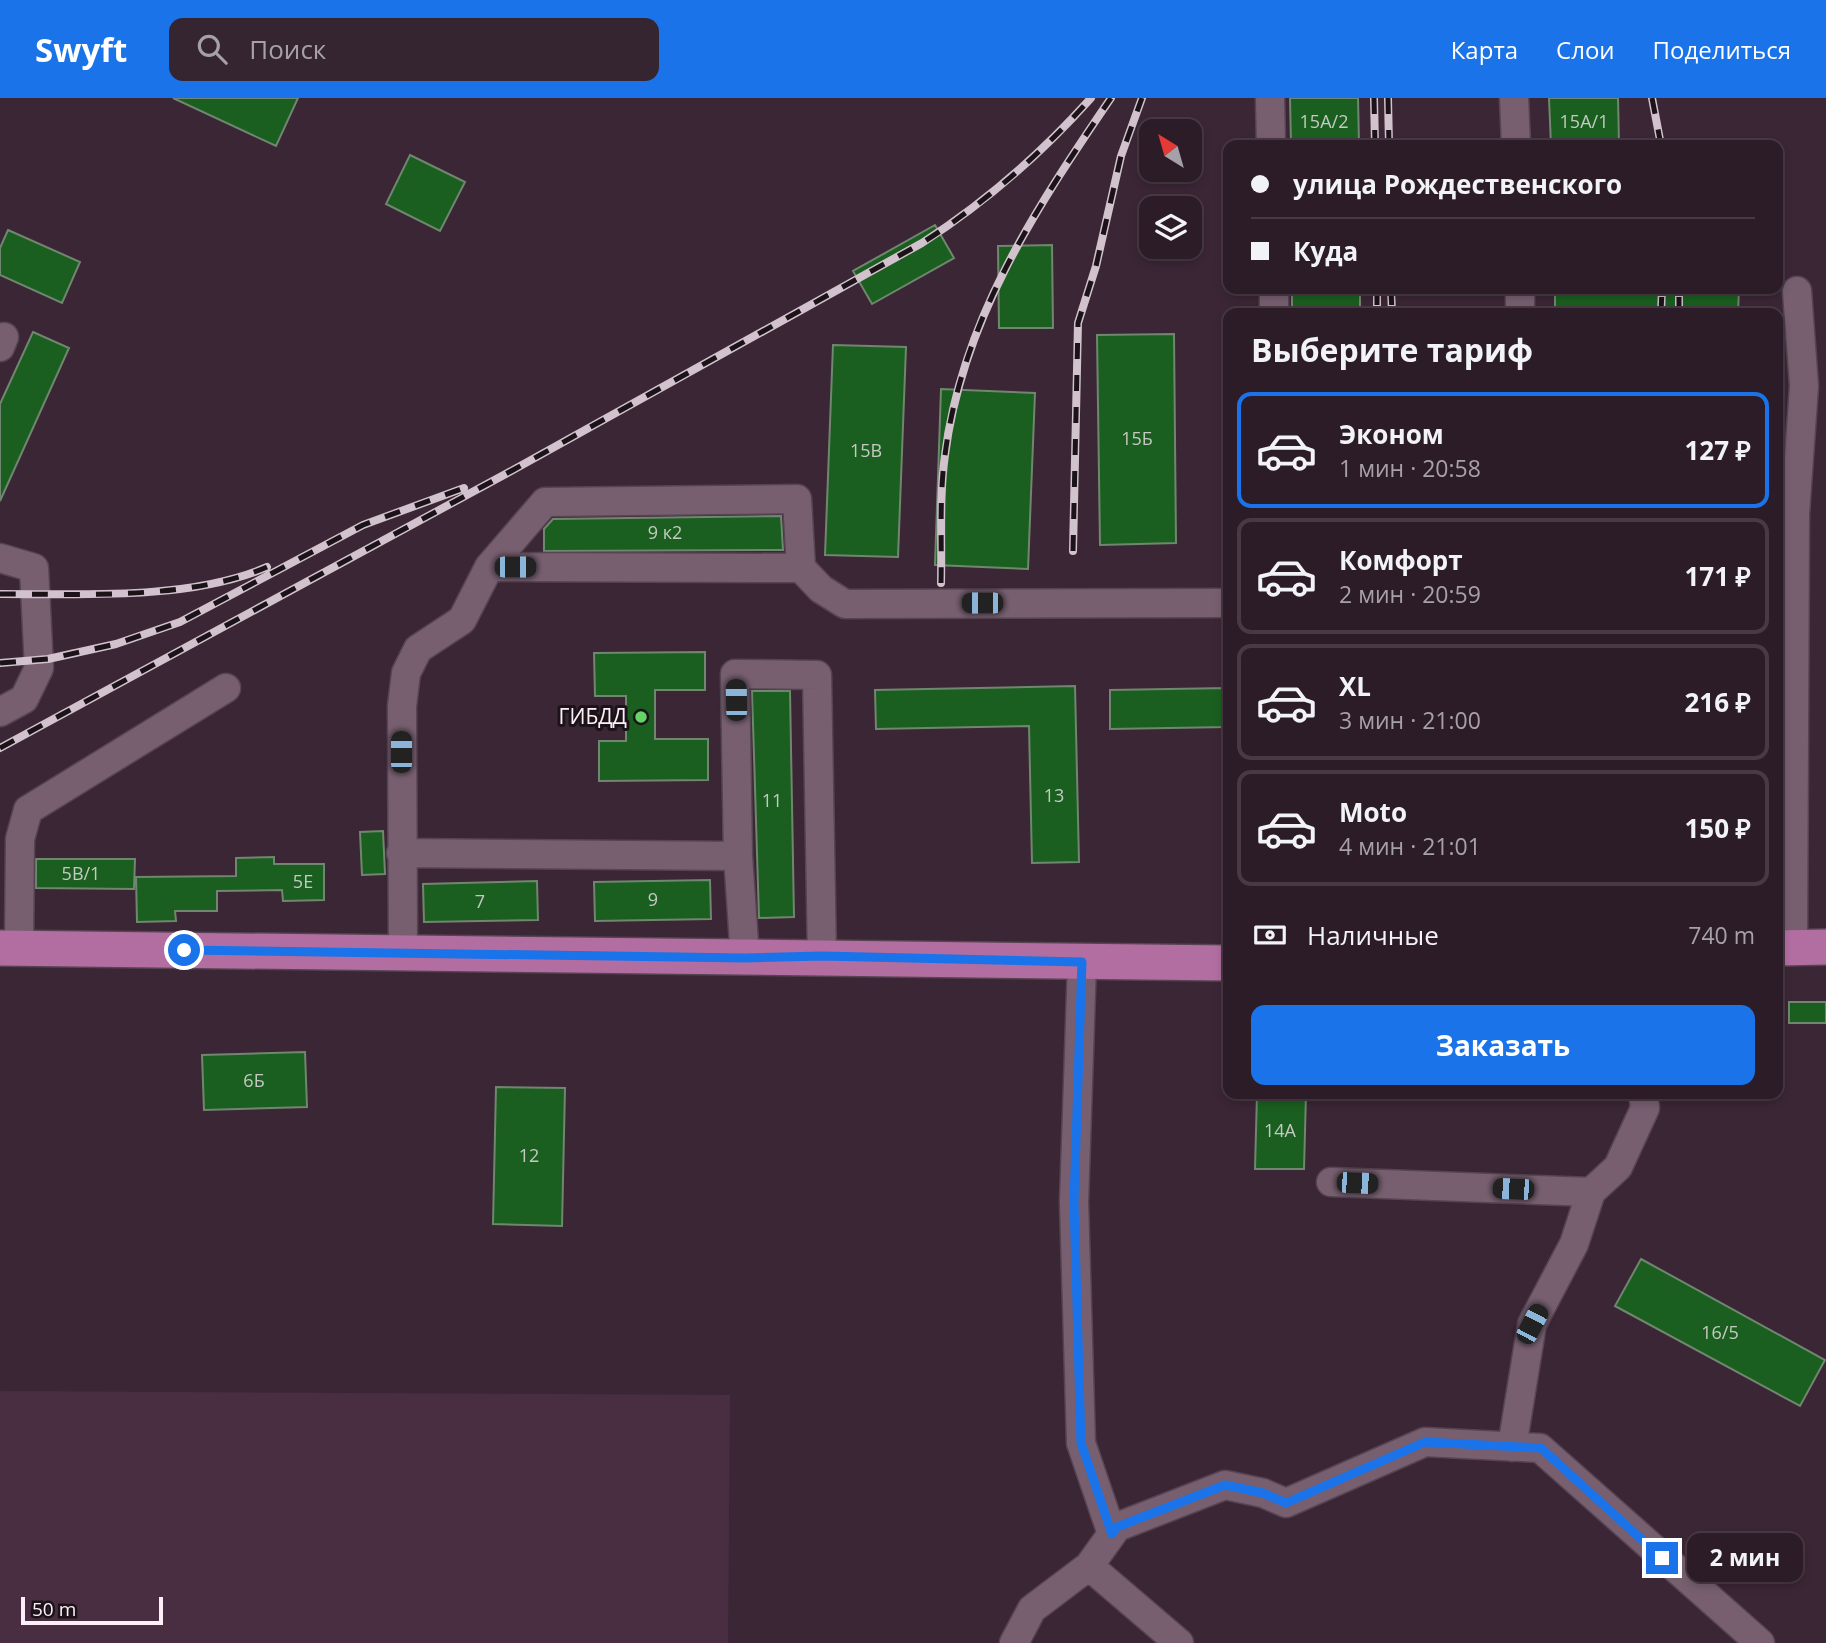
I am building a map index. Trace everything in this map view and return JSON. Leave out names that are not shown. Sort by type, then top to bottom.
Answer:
[{"type":"main road","points":[[10,948],[1223,963]]},
{"type":"main road","points":[[1794,952],[1826,966]]},
{"type":"street","points":[[1270,98],[1271,140]]},
{"type":"street","points":[[1514,98],[1516,140]]},
{"type":"street","points":[[1794,952],[1795,514],[1804,386],[1797,291]]},
{"type":"street","points":[[403,953],[402,706],[406,673],[418,649],[462,620],[489,567],[545,502],[797,499],[801,568],[821,589],[845,604],[1223,603]]},
{"type":"street","points":[[0,558],[34,568],[39,668],[24,699],[0,712]]},
{"type":"street","points":[[489,567],[801,568]]},
{"type":"street","points":[[745,958],[738,856],[735,674],[817,675],[822,956]]},
{"type":"street","points":[[10,948],[20,839],[28,810],[226,688]]},
{"type":"street","points":[[401,853],[738,856]]},
{"type":"street","points":[[1082,962],[1074,1202],[1081,1443],[1112,1534]]},
{"type":"street","points":[[1512,1447],[1532,1324],[1574,1244],[1591,1192],[1618,1167],[1645,1108],[1644,1099]]},
{"type":"street","points":[[1331,1182],[1591,1192]]},
{"type":"street","points":[[1014,1643],[1032,1609],[1089,1566],[1117,1527],[1225,1485],[1263,1493],[1286,1503],[1425,1442],[1541,1448],[1760,1643]]},
{"type":"street","points":[[1089,1566],[1179,1643]]},
{"type":"shaded area","points":[[0,1391],[730,1395],[728,1643],[0,1643]]},
{"type":"building","points":[[173,98],[298,98],[276,146]]},
{"type":"building","points":[[1290,98],[1358,98],[1359,140],[1291,140]]},
{"type":"building","points":[[1549,98],[1618,98],[1619,140],[1551,140]]},
{"type":"building","points":[[410,155],[465,182],[440,231],[386,204]]},
{"type":"building","points":[[935,225],[954,258],[872,304],[853,271]]},
{"type":"building","points":[[8,230],[80,262],[62,303],[0,275],[0,248]]},
{"type":"building","points":[[1052,245],[1053,328],[999,328],[998,246]]},
{"type":"building","points":[[1292,294],[1360,294],[1360,308],[1292,308]]},
{"type":"building","points":[[1555,294],[1739,294],[1738,308],[1555,308]]},
{"type":"building","points":[[33,332],[69,348],[0,501],[0,404]]},
{"type":"building","points":[[1174,334],[1176,543],[1100,545],[1097,335]]},
{"type":"building","points":[[833,345],[906,347],[898,557],[825,555]]},
{"type":"building","points":[[941,389],[1035,393],[1028,569],[935,565]]},
{"type":"building","points":[[781,516],[783,550],[544,551],[544,529],[553,519]]},
{"type":"building","name":"ГИБДД","points":[[705,652],[705,690],[655,690],[655,739],[708,739],[708,780],[599,781],[599,741],[626,741],[626,696],[595,696],[594,653]]},
{"type":"building","points":[[1075,686],[1079,862],[1032,863],[1029,726],[876,729],[875,690]]},
{"type":"building","points":[[1223,688],[1223,727],[1110,729],[1110,690]]},
{"type":"building","points":[[752,691],[790,691],[794,917],[759,918]]},
{"type":"building","points":[[383,831],[385,874],[362,875],[360,832]]},
{"type":"building","points":[[274,857],[274,864],[324,864],[324,900],[283,901],[282,890],[217,891],[217,911],[175,911],[176,921],[137,922],[136,877],[236,876],[236,858]]},
{"type":"building","points":[[36,859],[135,859],[134,889],[36,888]]},
{"type":"building","points":[[710,880],[711,919],[595,921],[594,882]]},
{"type":"building","points":[[537,881],[538,920],[424,922],[423,884]]},
{"type":"building","points":[[1789,1002],[1826,1002],[1826,1023],[1789,1023]]},
{"type":"building","points":[[305,1052],[307,1107],[204,1110],[202,1055]]},
{"type":"building","points":[[496,1087],[565,1088],[562,1226],[493,1224]]},
{"type":"building","points":[[1257,1099],[1306,1099],[1304,1169],[1255,1169]]},
{"type":"building","points":[[1641,1259],[1825,1360],[1800,1406],[1615,1306]]},
{"type":"railway","points":[[0,748],[513,470],[922,243],[968,211],[1011,176],[1052,139],[1091,98]]},
{"type":"railway","points":[[941,583],[943,471],[954,405],[968,358],[1006,267],[1056,181],[1111,98]]},
{"type":"railway","points":[[1073,551],[1078,323],[1096,266],[1121,156],[1142,98]]},
{"type":"railway","points":[[1374,98],[1375,140]]},
{"type":"railway","points":[[1388,98],[1389,140]]},
{"type":"railway","points":[[1652,98],[1660,140]]},
{"type":"railway","points":[[1377,294],[1377,308]]},
{"type":"railway","points":[[1391,294],[1392,308]]},
{"type":"railway","points":[[1661,308],[1662,294]]},
{"type":"railway","points":[[1679,294],[1679,308]]},
{"type":"railway","points":[[0,663],[48,659],[116,644],[180,622],[363,525],[464,488]]},
{"type":"railway","points":[[0,594],[100,594],[171,590],[237,578],[267,567]]},
{"type":"place","name":"ГИБДД","points":[[641,717]]},
{"type":"route","points":[[184,950],[745,958],[822,956],[1082,962],[1074,1202],[1081,1443],[1112,1534],[1117,1527],[1225,1485],[1263,1493],[1286,1503],[1340,1477],[1425,1442],[1541,1448],[1662,1558]]}]
